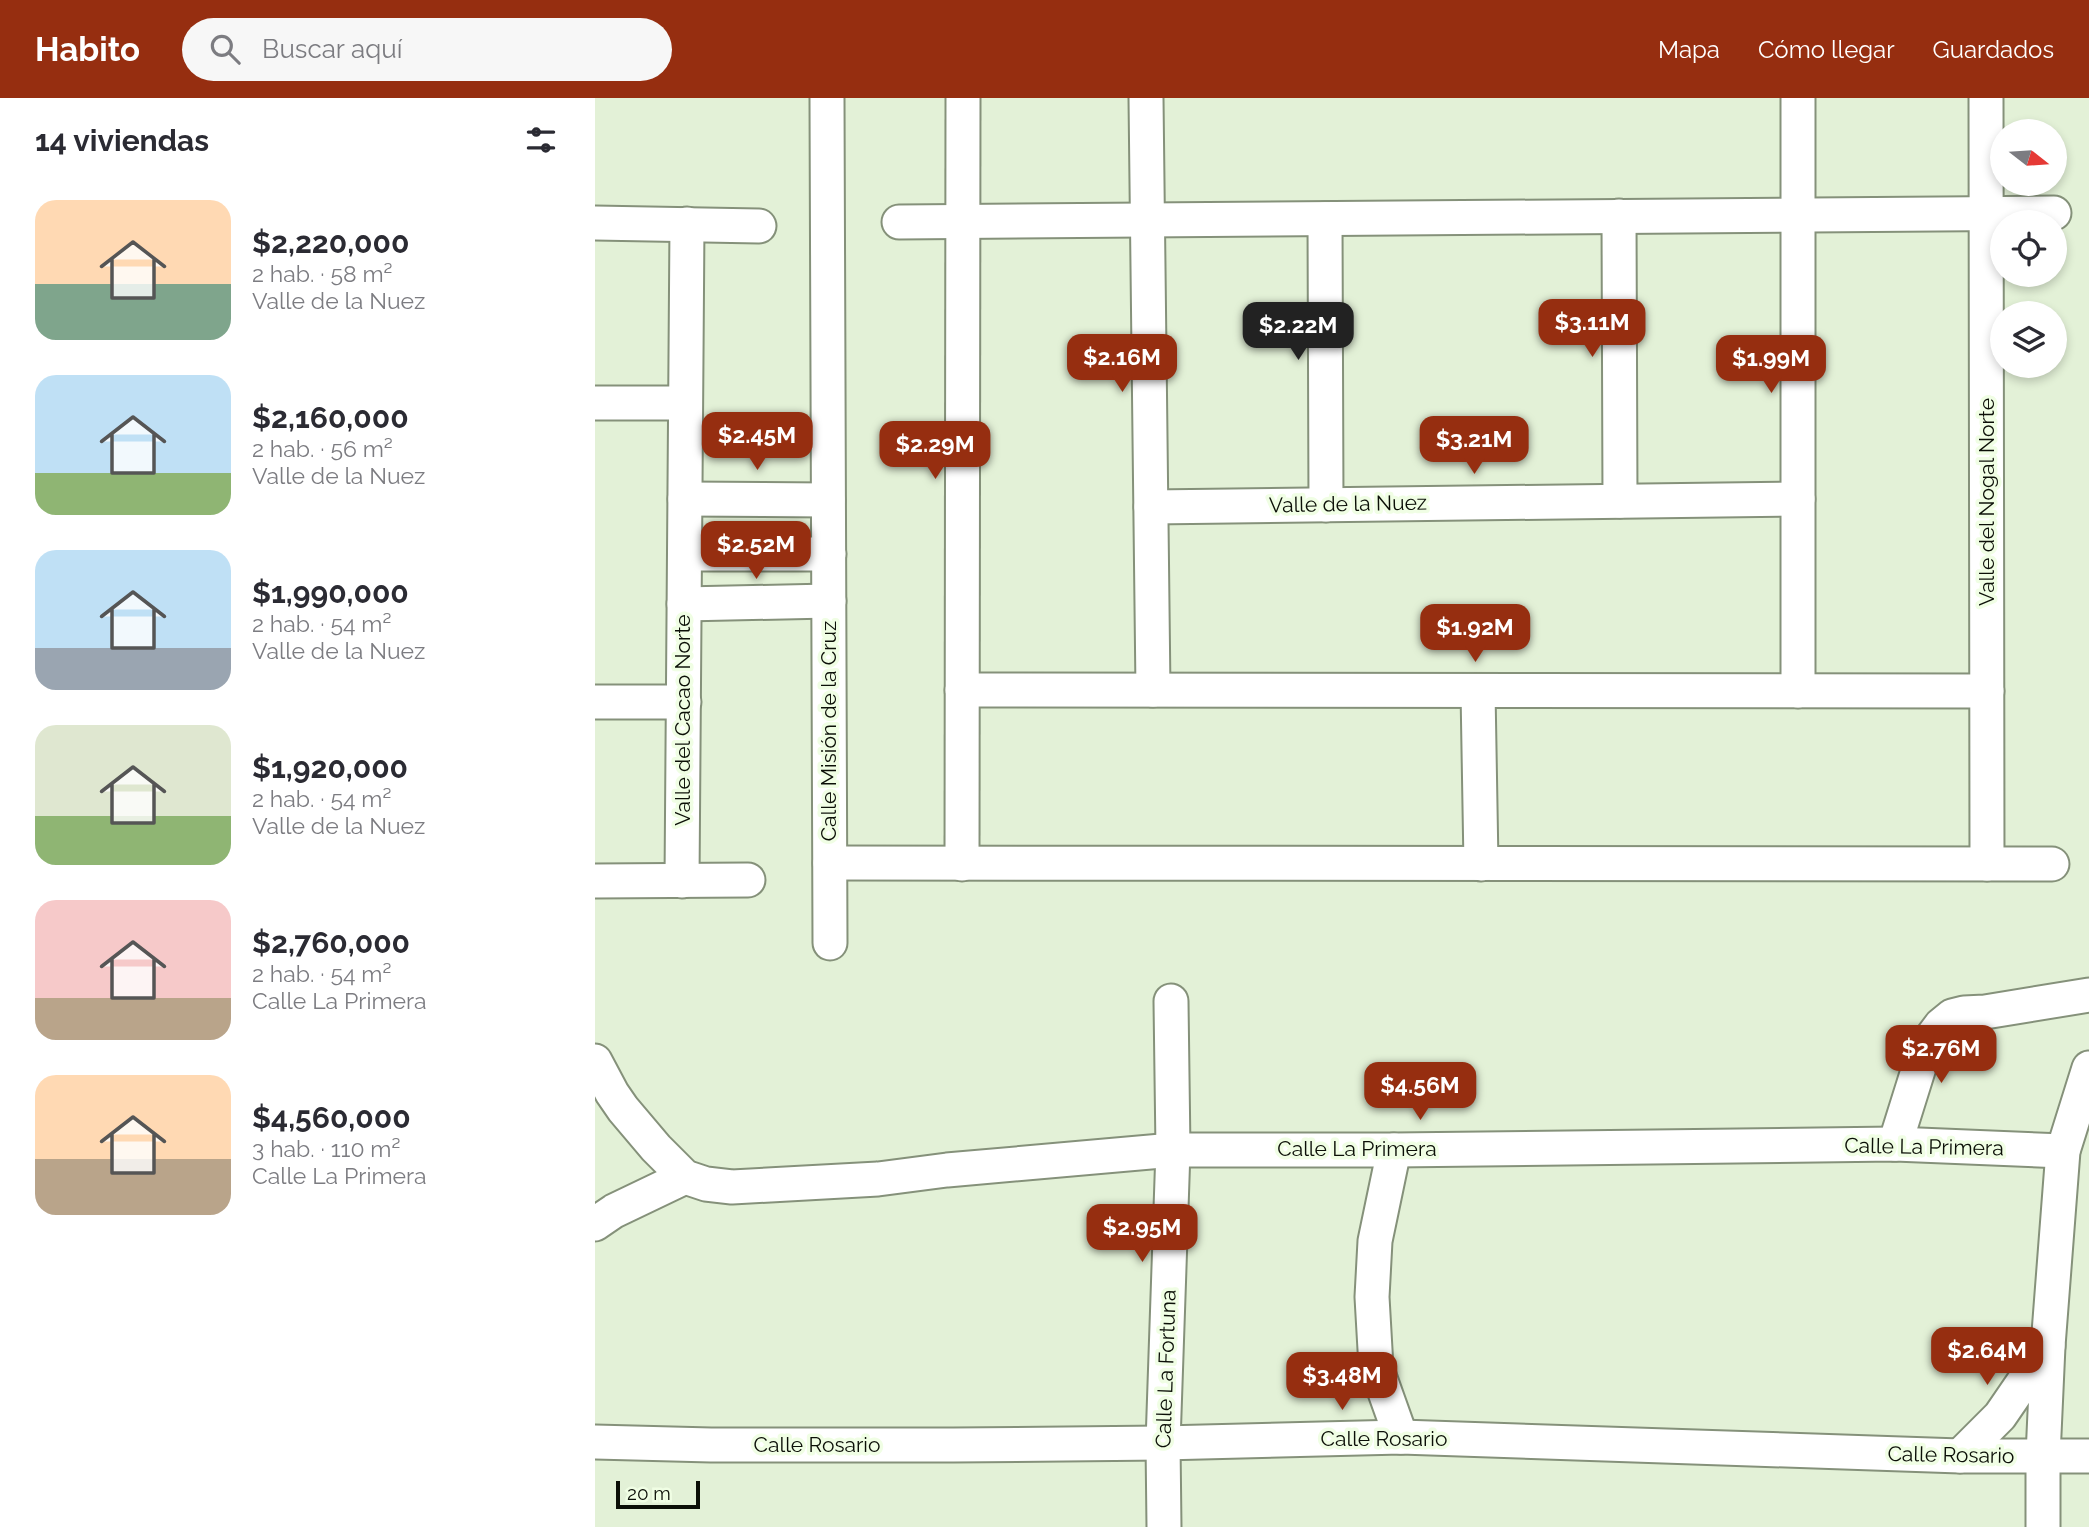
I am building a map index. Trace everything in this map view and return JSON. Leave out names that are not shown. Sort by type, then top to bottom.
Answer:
[{"type":"street","name":"Calle Misión de la Cruz","points":[[827,98],[830,943]]},
{"type":"street","points":[[962,864],[963,98]]},
{"type":"street","points":[[1146,98],[1153,690]]},
{"type":"street","points":[[1798,98],[1798,691]]},
{"type":"street","name":"Valle del Nogal Norte","points":[[1986,98],[1987,864]]},
{"type":"street","points":[[899,222],[1990,213]]},
{"type":"street","points":[[1619,216],[1620,501]]},
{"type":"street","points":[[1325,219],[1326,505]]},
{"type":"street","points":[[595,223],[759,226]]},
{"type":"street","name":"Valle del Cacao Norte","points":[[682,881],[687,224]]},
{"type":"street","points":[[595,403],[685,403]]},
{"type":"street","points":[[685,499],[828,500]]},
{"type":"street","name":"Valle de la Nuez","points":[[1151,507],[1798,499]]},
{"type":"street","points":[[685,554],[829,554]]},
{"type":"street","points":[[684,604],[829,601]]},
{"type":"street","points":[[962,690],[1987,691]]},
{"type":"street","points":[[1478,691],[1481,864]]},
{"type":"street","points":[[595,702],[684,702]]},
{"type":"street","points":[[830,863],[2052,864]]},
{"type":"street","points":[[595,881],[748,880]]},
{"type":"street","points":[[1895,1144],[1926,1045],[1952,1016],[2089,995]]},
{"type":"street","name":"Calle La Fortuna","points":[[1164,1527],[1163,1443],[1173,1150],[1171,1001]]},
{"type":"street","points":[[595,1060],[623,1109],[685,1177],[614,1210],[595,1224]]},
{"type":"street","points":[[2043,1527],[2048,1346],[2063,1151],[2089,1068]]},
{"type":"street","name":"Calle La Primera","points":[[685,1177],[706,1184],[732,1187],[779,1185],[878,1179],[947,1170],[1173,1150],[1895,1144],[2063,1151]]},
{"type":"street","points":[[1394,1150],[1375,1241],[1372,1297],[1376,1367],[1401,1437]]},
{"type":"street","points":[[1961,1456],[2000,1416],[2048,1346]]},
{"type":"street","name":"Calle Rosario","points":[[596,1435],[711,1445],[1163,1443],[1401,1437],[1961,1456],[2089,1455]]}]
